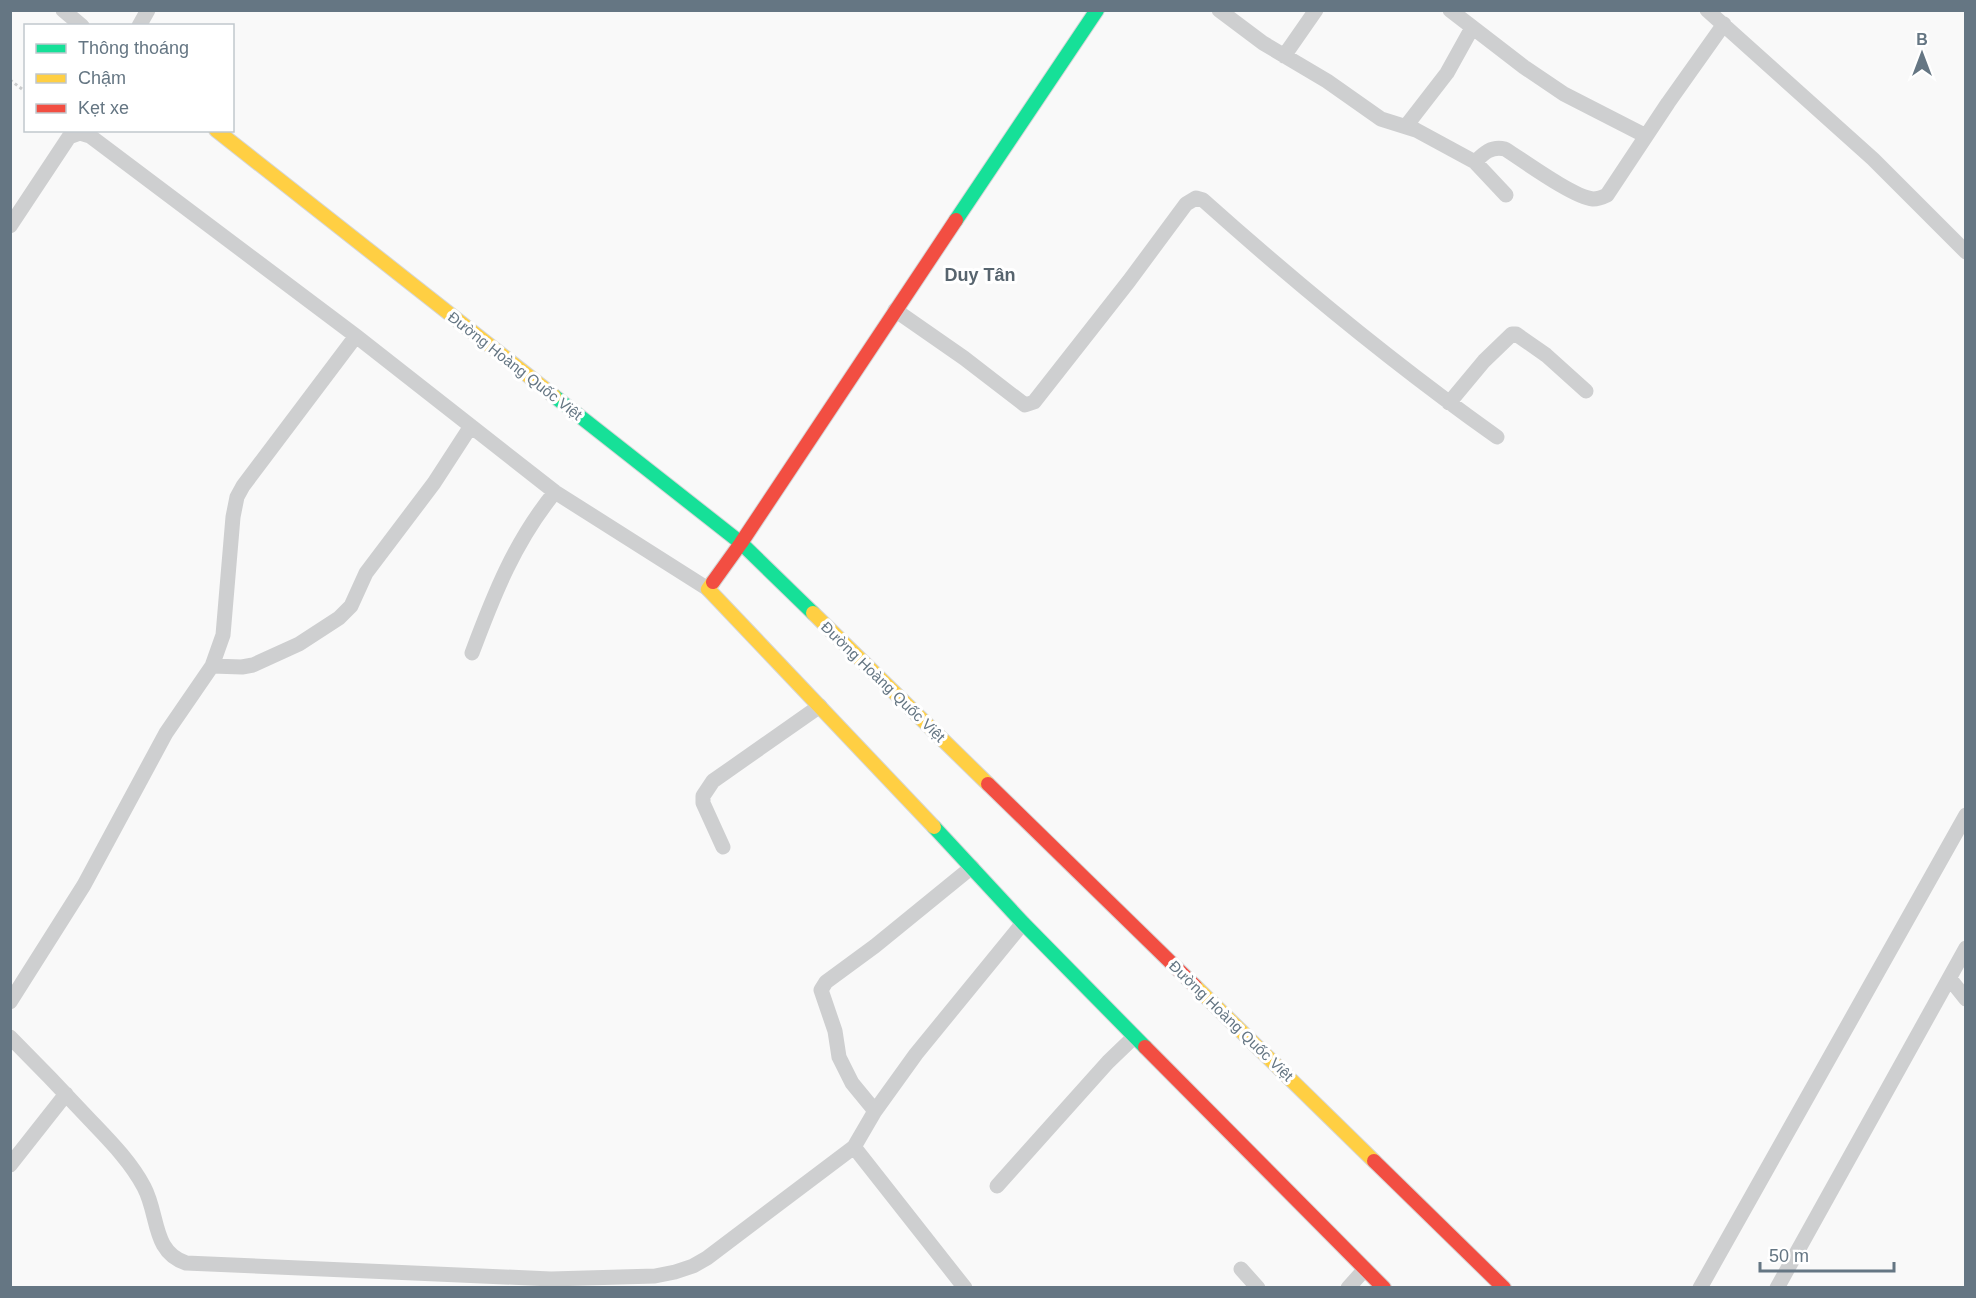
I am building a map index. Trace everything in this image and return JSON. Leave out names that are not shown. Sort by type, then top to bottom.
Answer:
[{"type":"street","points":[[63,10],[80,24]]},
{"type":"street","points":[[140,24],[148,10]]},
{"type":"street","points":[[712,583],[733,555],[1097,10]]},
{"type":"street","points":[[1219,10],[1263,43],[1327,81],[1381,119],[1416,130],[1475,162],[1506,195]]},
{"type":"street","points":[[1284,56],[1316,10]]},
{"type":"street","points":[[1450,10],[1524,67],[1564,94],[1646,136]]},
{"type":"street","points":[[1707,10],[1873,159],[1965,252]]},
{"type":"street","points":[[1475,162],[1490,149],[1498,147],[1582,196],[1593,199],[1607,195],[1724,24]]},
{"type":"street","points":[[1406,126],[1447,74],[1472,28]]},
{"type":"street","name":"Đường Hoàng Quốc Việt","points":[[219,132],[741,543],[1504,1287]]},
{"type":"street","points":[[10,226],[69,137],[74,134],[85,134],[356,336],[555,492],[712,583],[820,706],[1023,923],[1384,1287]]},
{"type":"street","points":[[895,310],[964,358],[1025,405],[1029,404],[1034,402],[1129,281],[1186,204],[1196,198],[1203,200],[1351,327],[1497,437]]},
{"type":"street","points":[[1449,403],[1484,361],[1512,334],[1516,334],[1546,355],[1586,391]]},
{"type":"street","points":[[10,1002],[84,885],[166,733],[212,666],[223,635],[233,517],[237,496],[356,336]]},
{"type":"street","points":[[212,666],[253,665],[299,644],[339,618],[351,606],[366,573],[434,483],[471,426]]},
{"type":"street","points":[[472,653],[499,583],[518,545],[535,516],[555,492]]},
{"type":"street","points":[[723,847],[703,803],[703,796],[707,788],[721,775],[820,706]]},
{"type":"street","points":[[1701,1287],[1965,815]]},
{"type":"street","points":[[875,1111],[852,1083],[839,1057],[835,1031],[821,990],[826,982],[875,946],[972,867]]},
{"type":"street","points":[[10,1037],[66,1094],[133,1169],[153,1205],[165,1250],[177,1260],[186,1263],[552,1283],[655,1276],[693,1266],[707,1258],[854,1147],[875,1111],[916,1054],[1023,923]]},
{"type":"street","points":[[1777,1287],[1950,979],[1962,968],[1965,948]]},
{"type":"street","points":[[1950,979],[1965,999]]},
{"type":"street","points":[[997,1186],[1030,1146],[1134,1037]]},
{"type":"street","points":[[10,1165],[66,1094]]},
{"type":"street","points":[[854,1147],[964,1287]]},
{"type":"street","points":[[1241,1269],[1258,1287]]},
{"type":"street","points":[[1348,1287],[1365,1269]]},
{"type":"path","points":[[10,80],[24,90]]},
{"type":"traffic: fast","points":[[956,220],[1097,10]]},
{"type":"traffic: fast","points":[[554,396],[741,543],[813,613]]},
{"type":"traffic: fast","points":[[934,827],[1023,923],[1145,1047]]},
{"type":"traffic: slow","points":[[219,132],[554,396]]},
{"type":"traffic: slow","points":[[713,582],[708,589],[934,827]]},
{"type":"traffic: slow","points":[[813,613],[988,784]]},
{"type":"traffic: slow","points":[[1195,986],[1374,1161]]},
{"type":"traffic: jam","points":[[713,582],[956,220]]},
{"type":"traffic: jam","points":[[988,784],[1195,986]]},
{"type":"traffic: jam","points":[[1145,1047],[1384,1288]]},
{"type":"traffic: jam","points":[[1374,1161],[1504,1288]]},
{"type":"district","name":"Duy Tân","points":[[980,275]]}]
